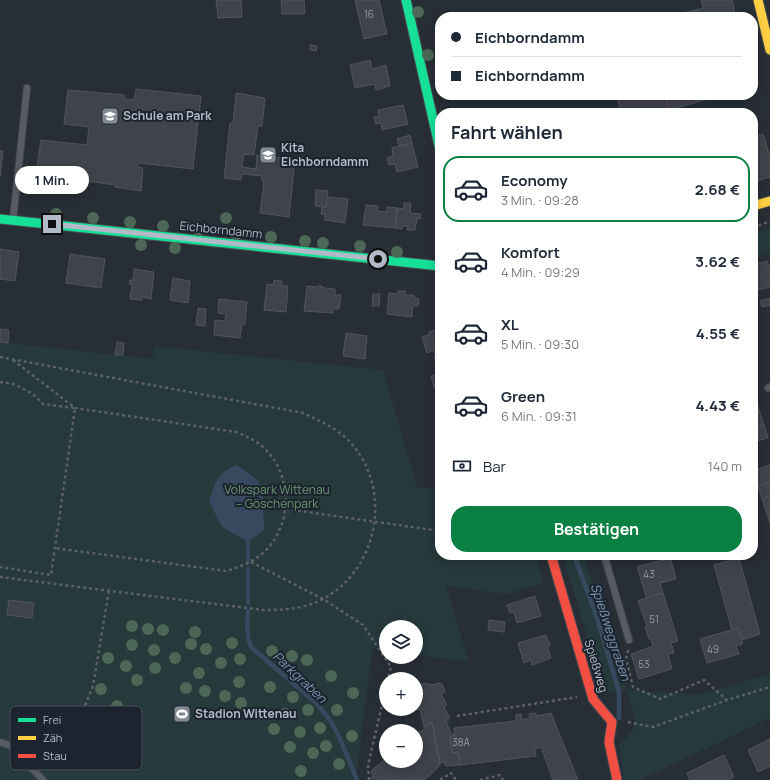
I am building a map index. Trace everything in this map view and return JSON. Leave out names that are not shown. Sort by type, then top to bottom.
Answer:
[{"type":"main road","points":[[406,0],[435,128]]},
{"type":"main road","points":[[758,0],[770,50]]},
{"type":"main road","points":[[758,205],[770,201]]},
{"type":"main road","name":"Eichborndamm","points":[[0,219],[435,265]]},
{"type":"main road","name":"Spießweg","points":[[552,560],[592,694],[603,713],[612,722]]},
{"type":"main road","points":[[612,722],[609,742],[617,780]]},
{"type":"lane","points":[[13,220],[28,88]]},
{"type":"lane","points":[[605,560],[629,640]]},
{"type":"lane","points":[[0,742],[10,746]]},
{"type":"lane","points":[[34,770],[43,780]]},
{"type":"path","points":[[758,226],[770,221]]},
{"type":"path","points":[[0,357],[303,413],[325,423],[345,437],[357,450],[366,466],[373,484],[376,505],[375,523],[368,550],[350,577],[323,599],[290,609],[263,610],[0,577]]},
{"type":"path","points":[[13,360],[75,408]]},
{"type":"path","points":[[0,382],[14,384],[33,394],[43,404],[236,432],[251,438],[264,448],[275,461],[283,478],[286,495],[286,509],[283,522],[276,538],[264,552],[251,562],[226,570],[54,548]]},
{"type":"path","points":[[0,567],[51,575],[75,408]]},
{"type":"path","points":[[286,509],[375,523],[435,530]]},
{"type":"path","points":[[251,562],[323,599],[363,626],[391,667],[390,672]]},
{"type":"path","points":[[85,706],[93,686],[110,590]]},
{"type":"path","points":[[629,640],[626,659],[633,687],[660,699],[704,680],[727,700]]},
{"type":"path","points":[[612,722],[633,722],[653,727],[727,700],[770,687]]},
{"type":"path","points":[[457,716],[592,694]]},
{"type":"path","points":[[369,780],[368,765],[379,716]]},
{"type":"path","points":[[440,780],[451,773],[456,780]]},
{"type":"path","points":[[480,780],[500,775],[503,780]]},
{"type":"green space","points":[[770,228],[770,253],[758,257],[758,232]]},
{"type":"green space","name":"Volkspark Wittenau – Göschenpark","points":[[0,342],[152,359],[154,346],[383,370],[417,487],[435,489],[435,560],[536,560],[543,583],[506,594],[446,586],[469,662],[423,656],[423,620],[379,620],[379,650],[372,649],[356,780],[0,780]]},
{"type":"green space","points":[[564,560],[585,560],[626,690],[609,694],[603,691]]},
{"type":"green space","points":[[770,674],[770,718],[640,780],[624,780],[619,745],[627,737],[634,725],[634,714],[626,690],[697,695]]},
{"type":"water","points":[[237,465],[258,480],[263,498],[264,530],[248,542],[222,527],[209,501],[213,488],[221,475]]},
{"type":"building","points":[[216,0],[241,0],[242,17],[218,18]]},
{"type":"building","points":[[281,0],[304,0],[305,14],[282,14]]},
{"type":"building","points":[[355,0],[379,0],[387,34],[364,39]]},
{"type":"building","points":[[701,0],[732,0],[735,12],[686,12],[703,8]]},
{"type":"building","points":[[310,45],[317,46],[316,51],[310,50]]},
{"type":"building","points":[[370,60],[372,69],[386,65],[390,86],[376,90],[375,84],[355,88],[350,65]]},
{"type":"building","points":[[136,89],[201,96],[193,169],[138,163],[138,167],[143,168],[141,191],[115,187],[115,185],[65,178],[64,182],[35,178],[41,140],[87,145],[89,127],[64,124],[68,90],[124,95],[124,99],[134,100]]},
{"type":"building","points":[[236,93],[265,98],[262,126],[258,126],[254,155],[244,154],[242,167],[256,169],[257,155],[266,156],[266,154],[272,154],[272,157],[295,159],[289,217],[260,213],[264,181],[262,181],[262,176],[242,174],[241,180],[224,178],[230,123],[233,124]]},
{"type":"building","points":[[618,100],[667,100],[668,108],[620,108]]},
{"type":"building","points":[[667,100],[705,100],[675,108],[668,108]]},
{"type":"building","points":[[403,105],[408,124],[382,130],[381,123],[376,124],[374,117],[379,116],[378,110]]},
{"type":"building","points":[[763,134],[770,157],[770,177],[758,181],[758,136]]},
{"type":"building","points":[[410,135],[412,143],[399,146],[397,139]]},
{"type":"building","points":[[412,143],[418,167],[397,172],[395,164],[389,165],[387,158],[393,156],[392,148]]},
{"type":"building","points":[[0,151],[3,151],[0,176]]},
{"type":"building","points":[[316,190],[328,191],[326,207],[315,206]]},
{"type":"building","points":[[327,197],[348,199],[345,223],[325,220],[325,215],[321,214],[322,207],[326,207]]},
{"type":"building","points":[[404,203],[411,203],[410,213],[421,214],[420,219],[417,218],[415,230],[407,230],[408,226],[402,226],[402,229],[395,228],[397,208],[404,209]]},
{"type":"building","points":[[366,205],[378,206],[378,211],[387,212],[387,207],[397,208],[395,228],[363,225]]},
{"type":"building","points":[[0,249],[19,252],[15,281],[0,279]]},
{"type":"building","points":[[70,254],[105,259],[101,288],[66,283]]},
{"type":"building","points":[[767,261],[768,265],[770,265],[770,287],[758,290],[758,263]]},
{"type":"building","points":[[134,269],[154,272],[151,299],[142,297],[142,300],[130,299],[132,284],[129,284],[130,280],[133,280]]},
{"type":"building","points":[[173,278],[190,281],[188,303],[170,300]]},
{"type":"building","points":[[274,280],[282,281],[282,286],[288,286],[286,312],[264,310],[267,284],[273,285]]},
{"type":"building","points":[[320,285],[324,288],[335,289],[335,295],[341,295],[339,309],[333,309],[333,313],[304,311],[307,286],[317,287]]},
{"type":"building","points":[[398,291],[405,291],[405,295],[414,295],[414,298],[419,299],[418,306],[413,306],[412,317],[387,314],[389,293],[398,294]]},
{"type":"building","points":[[373,294],[380,294],[379,306],[372,306]]},
{"type":"building","points":[[770,298],[770,305],[762,307],[760,301]]},
{"type":"building","points":[[219,299],[247,302],[245,324],[242,324],[240,338],[214,335],[215,320],[225,321],[226,314],[218,313]]},
{"type":"building","points":[[198,308],[206,309],[205,326],[196,325]]},
{"type":"building","points":[[0,329],[9,330],[8,343],[0,342]]},
{"type":"building","points":[[435,330],[435,354],[434,350],[427,353],[422,337],[429,335],[429,332]]},
{"type":"building","points":[[346,333],[367,336],[365,359],[343,356]]},
{"type":"building","points":[[117,342],[124,343],[123,355],[115,355]]},
{"type":"building","points":[[435,375],[435,388],[434,387],[431,376]]},
{"type":"building","points":[[760,413],[764,425],[758,427],[758,414]]},
{"type":"building","points":[[764,425],[768,438],[758,441],[758,427]]},
{"type":"building","points":[[770,465],[770,482],[758,486],[758,469]]},
{"type":"building","points":[[770,482],[770,496],[762,499],[758,486]]},
{"type":"building","points":[[770,496],[770,510],[766,511],[762,499]]},
{"type":"building","points":[[770,510],[770,523],[766,511]]},
{"type":"building","points":[[663,560],[671,560],[676,579],[660,583],[663,593],[647,599],[637,567]]},
{"type":"building","points":[[732,560],[740,560],[760,634],[742,640],[738,628],[732,630],[714,565]]},
{"type":"building","points":[[663,593],[678,641],[671,643],[674,653],[668,654],[672,669],[639,679],[631,654],[653,646],[651,639],[649,639],[645,626],[647,626],[638,601]]},
{"type":"building","points":[[535,596],[541,616],[517,623],[514,612],[510,613],[507,605]]},
{"type":"building","points":[[9,600],[34,603],[32,618],[7,615]]},
{"type":"building","points":[[489,620],[505,622],[504,632],[488,630]]},
{"type":"building","points":[[738,628],[743,644],[736,646],[739,654],[707,663],[700,639]]},
{"type":"building","points":[[546,635],[550,646],[547,647],[551,658],[532,665],[531,660],[524,663],[518,643]]},
{"type":"building","points":[[423,683],[435,685],[436,683],[442,684],[445,692],[441,694],[447,705],[444,707],[450,718],[446,721],[451,733],[455,735],[450,737],[452,753],[458,752],[460,765],[446,766],[444,762],[440,763],[432,723],[424,726],[422,716],[423,716]]},
{"type":"building","points":[[536,713],[536,716],[551,713],[578,780],[553,780],[541,747],[535,749],[536,756],[460,765],[458,752],[452,753],[450,737],[455,735],[454,728],[516,721],[516,715],[521,714],[522,720],[530,718],[529,714]]},
{"type":"building","points":[[432,723],[440,765],[425,780],[371,779],[373,776],[371,771],[379,764],[379,768],[423,768],[424,726]]},
{"type":"building","points":[[770,739],[770,766],[758,772],[748,750]]},
{"type":"building","points":[[724,755],[734,777],[729,780],[690,780],[687,773]]},
{"type":"waterway","name":"Parkgraben","points":[[248,542],[248,561]]},
{"type":"waterway","name":"Spießweggraben","points":[[576,560],[597,618],[619,692],[619,718]]},
{"type":"waterway","name":"Parkgraben","points":[[248,569],[248,603]]},
{"type":"waterway","name":"Parkgraben","points":[[248,611],[247,625],[249,643],[251,647],[316,703],[330,720],[338,734],[357,780]]},
{"type":"traffic: fast","points":[[406,0],[435,128]]},
{"type":"traffic: fast","points":[[0,219],[435,265]]},
{"type":"traffic: slow","points":[[758,0],[770,50]]},
{"type":"traffic: slow","points":[[758,205],[770,201]]},
{"type":"traffic: jam","points":[[552,560],[593,699],[612,722],[609,742],[617,780]]},
{"type":"place","name":"Schule am Park","points":[[110,116]]},
{"type":"place","name":"Kita Eichborndamm","points":[[268,155]]},
{"type":"place","name":"Stadion Wittenau","points":[[182,714]]},
{"type":"route","points":[[52,224],[378,259]]}]
